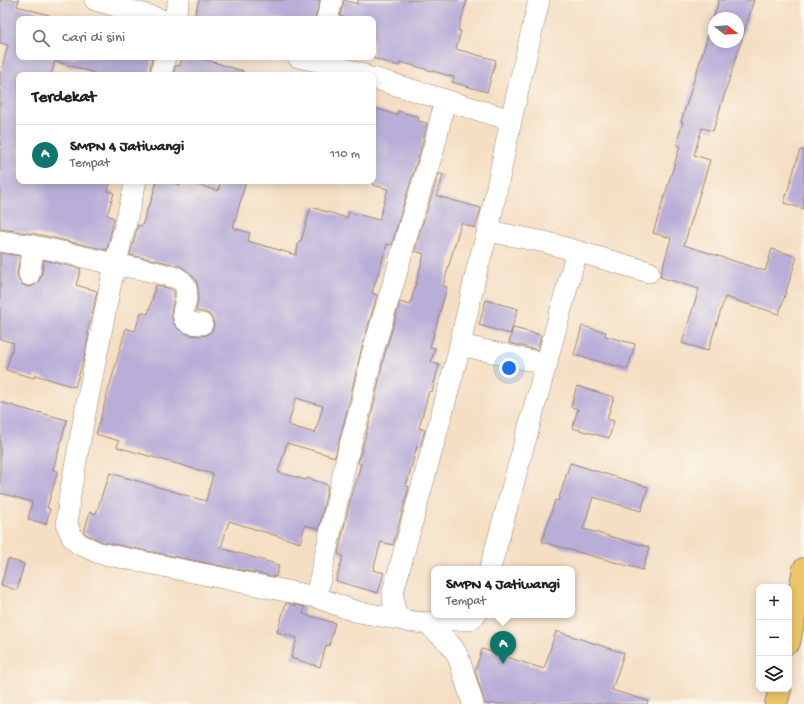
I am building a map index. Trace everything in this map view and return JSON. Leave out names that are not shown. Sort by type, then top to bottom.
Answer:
[{"type":"highway","points":[[792,627],[804,569]]},
{"type":"highway","points":[[776,704],[779,692]]},
{"type":"street","points":[[95,0],[150,16]]},
{"type":"street","points":[[175,16],[179,0]]},
{"type":"street","points":[[327,16],[332,0]]},
{"type":"street","points":[[403,620],[396,614],[393,592],[460,345],[477,269],[488,231],[511,120],[539,0]]},
{"type":"street","points":[[162,72],[164,60]]},
{"type":"street","points":[[316,60],[354,72]]},
{"type":"street","points":[[376,79],[511,120]]},
{"type":"street","points":[[316,597],[348,452],[360,410],[372,354],[396,278],[410,223],[434,148],[445,100]]},
{"type":"street","points":[[135,184],[116,264],[84,413],[69,499],[67,526],[72,536],[79,544],[99,553],[316,597],[354,611],[413,622],[427,623],[449,620],[469,620],[473,618]]},
{"type":"street","points":[[488,231],[544,242],[649,272]]},
{"type":"street","points":[[0,241],[34,246],[140,268],[177,278],[184,285],[187,292],[183,317],[184,320],[192,324],[202,324]]},
{"type":"street","points":[[29,275],[34,246]]},
{"type":"street","points":[[491,566],[577,251]]},
{"type":"street","points":[[460,345],[547,364]]},
{"type":"street","points":[[427,623],[450,644],[455,651],[459,659],[473,704]]},
{"type":"building","points":[[0,0],[19,0],[17,6],[49,15],[16,16],[16,60],[152,60],[150,72],[91,72],[55,61],[52,72],[16,72],[16,184],[110,184],[108,191],[114,193],[107,215],[114,218],[107,250],[36,234],[0,229],[0,75],[8,45],[0,43]]},
{"type":"building","points":[[199,0],[320,0],[316,16],[201,16],[195,14]]},
{"type":"building","points":[[344,0],[357,4],[358,0],[467,0],[458,31],[461,31],[456,49],[496,60],[487,92],[452,82],[454,77],[400,62],[399,66],[376,59],[376,16],[340,16]]},
{"type":"building","points":[[719,0],[754,0],[744,32],[744,12],[715,12]]},
{"type":"building","points":[[708,35],[708,48],[739,48],[713,131],[702,128],[694,155],[710,160],[684,245],[765,271],[772,249],[797,257],[779,314],[725,297],[708,351],[682,343],[699,289],[660,277],[671,238],[653,233],[680,146],[676,144],[683,122],[681,122]]},
{"type":"building","points":[[181,60],[206,60],[243,72],[174,72],[176,65],[180,66]]},
{"type":"building","points":[[376,109],[397,115],[398,111],[419,117],[418,121],[427,123],[422,145],[392,245],[387,244],[372,293],[377,295],[361,351],[335,457],[287,443],[278,472],[306,480],[307,478],[328,485],[319,529],[305,525],[300,543],[229,521],[221,548],[279,565],[276,577],[103,542],[86,534],[84,532],[90,512],[96,514],[110,473],[206,501],[213,474],[117,447],[119,441],[96,434],[126,328],[135,331],[141,312],[148,314],[156,285],[174,291],[171,312],[173,323],[178,329],[189,335],[201,336],[207,335],[212,331],[214,326],[213,319],[209,314],[196,311],[198,287],[196,280],[185,269],[180,266],[130,255],[138,225],[142,226],[156,184],[194,184],[218,191],[220,184],[245,184],[233,228],[250,233],[248,241],[296,255],[299,241],[301,241],[311,207],[347,218],[349,212],[379,220],[388,189],[373,185],[376,184]],"holes":[[[296,398],[323,406],[315,433],[288,425]]]},
{"type":"building","points":[[800,150],[804,151],[804,209],[784,203]]},
{"type":"building","points":[[439,173],[443,175],[437,196],[481,208],[475,228],[461,223],[443,286],[447,287],[430,347],[435,348],[431,362],[439,365],[432,392],[429,391],[419,428],[425,430],[420,447],[417,446],[406,486],[409,487],[393,545],[381,542],[373,570],[384,573],[378,593],[336,581],[343,556],[338,554],[352,492],[361,464],[358,463],[372,413],[384,357],[400,302],[410,305],[424,254],[415,251]]},
{"type":"building","points":[[0,253],[20,256],[17,273],[18,279],[21,284],[27,287],[33,286],[38,282],[41,277],[44,260],[81,269],[76,285],[97,291],[87,333],[89,334],[84,358],[75,387],[35,375],[34,378],[6,370],[14,343],[0,339]]},
{"type":"building","points":[[486,300],[518,309],[510,334],[479,325]]},
{"type":"building","points":[[582,326],[606,332],[605,336],[635,344],[628,369],[574,355]]},
{"type":"building","points":[[513,328],[541,335],[538,350],[509,343]]},
{"type":"building","points":[[577,386],[614,397],[607,419],[614,421],[609,438],[572,428],[578,409],[571,407]]},
{"type":"building","points":[[0,402],[67,420],[53,470],[58,471],[47,508],[50,509],[46,524],[28,519],[32,502],[0,493]]},
{"type":"building","points":[[570,463],[648,487],[641,511],[593,497],[583,529],[649,547],[643,570],[542,542],[555,500],[558,501]]},
{"type":"building","points":[[8,559],[24,564],[17,590],[1,585]]},
{"type":"building","points":[[286,603],[305,607],[303,614],[335,623],[329,646],[326,645],[320,667],[291,658],[297,638],[277,632]]},
{"type":"building","points":[[556,631],[624,653],[612,690],[648,701],[647,704],[485,704],[475,671],[482,649],[544,669]]},
{"type":"place","name":"SMPN 4 Jatiwangi","points":[[503,664]]}]
